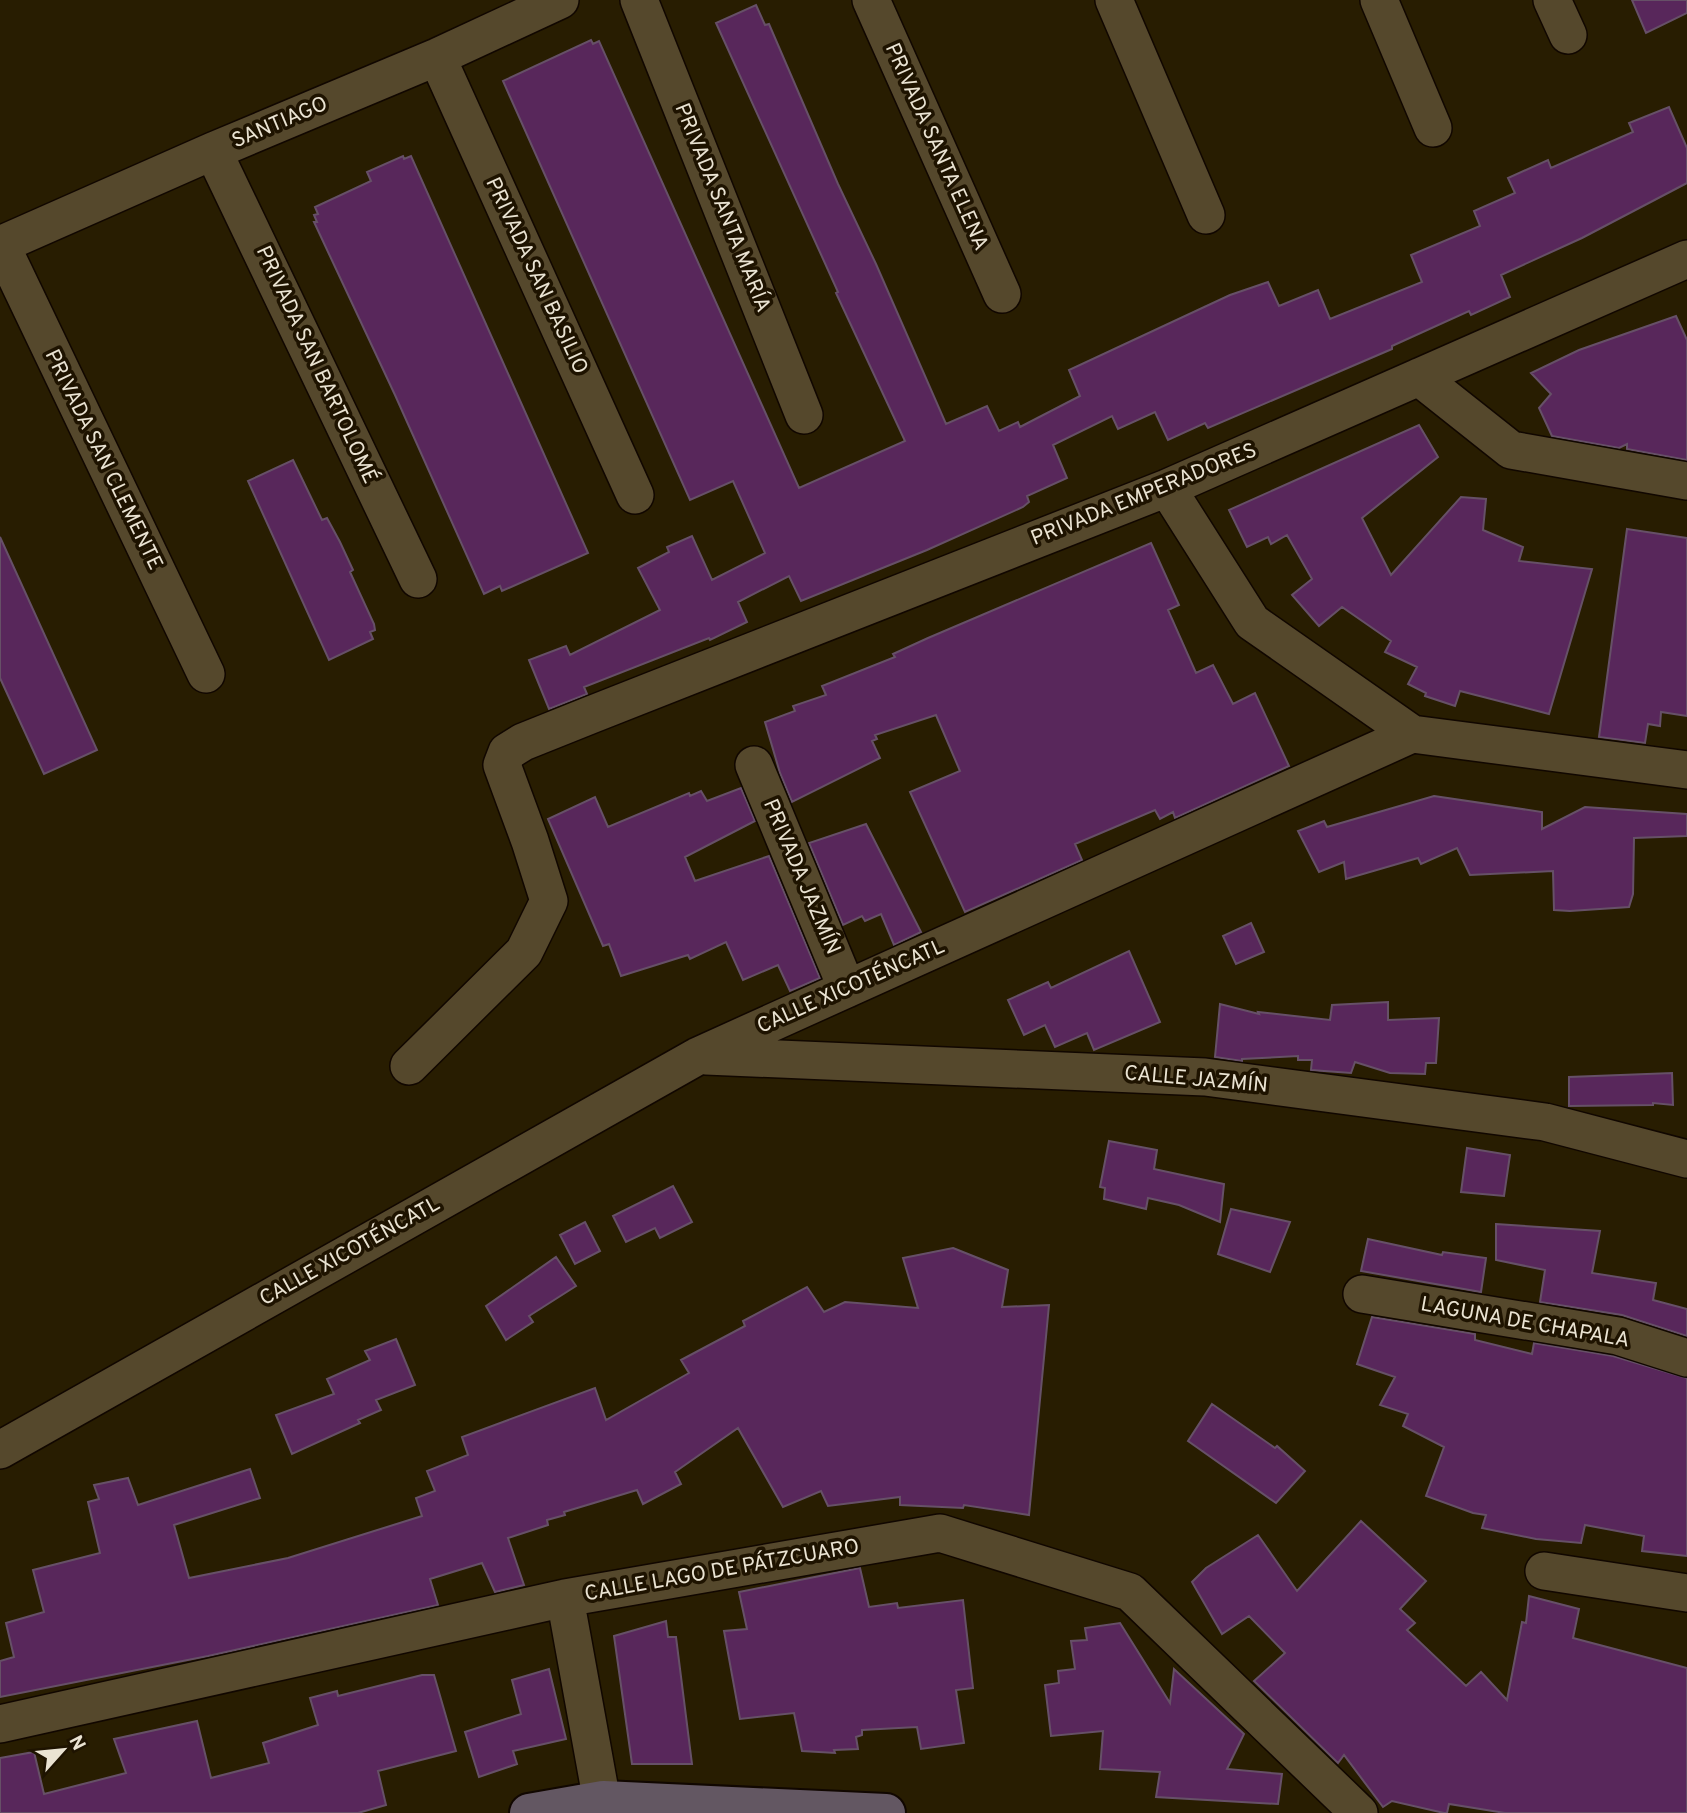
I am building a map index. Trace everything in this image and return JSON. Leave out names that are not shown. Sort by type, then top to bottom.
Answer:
[{"type":"street","name":"SANTIAGO","points":[[1,245],[213,151],[438,57],[560,0]]},
{"type":"street","name":"PRIVADA SANTA MARÍA","points":[[639,0],[804,415]]},
{"type":"street","name":"PRIVADA SANTA ELENA","points":[[871,0],[1002,294]]},
{"type":"street","points":[[1114,0],[1206,215]]},
{"type":"street","points":[[1379,0],[1433,128]]},
{"type":"street","points":[[1552,0],[1569,35]]},
{"type":"street","name":"PRIVADA SAN BASILIO","points":[[438,57],[635,495]]},
{"type":"street","name":"PRIVADA SAN BARTOLOMÉ","points":[[213,151],[418,579]]},
{"type":"street","name":"PRIVADA SAN CLEMENTE","points":[[1,245],[206,674]]},
{"type":"street","name":"PRIVADA EMPERADORES","points":[[409,1066],[523,952],[549,901],[530,841],[507,783],[502,765],[506,752],[523,742],[593,714],[1167,488],[1687,258]]},
{"type":"street","points":[[1419,377],[1511,450],[1687,481]]},
{"type":"street","points":[[1167,488],[1252,622],[1412,734],[1687,770]]},
{"type":"street","name":"CALLE XICOTÉNCATL","points":[[0,1450],[698,1056],[1412,734]]},
{"type":"street","name":"PRIVADA JAZMÍN","points":[[754,765],[847,989]]},
{"type":"street","name":"CALLE JAZMÍN","points":[[698,1056],[1205,1077],[1545,1122],[1687,1159]]},
{"type":"street","name":"LAGUNA DE CHAPALA","points":[[1362,1294],[1618,1336],[1687,1358]]},
{"type":"street","name":"CALLE LAGO DE PÁTZCUARO","points":[[0,1724],[565,1598],[940,1533],[1130,1592],[1359,1813]]},
{"type":"street","points":[[1544,1571],[1687,1593]]},
{"type":"street","points":[[565,1598],[603,1806]]},
{"type":"street","points":[[529,1813],[603,1806],[886,1813]]},
{"type":"building","points":[[1632,0],[1687,0],[1687,13],[1646,33]]},
{"type":"building","points":[[756,5],[765,25],[769,24],[946,424],[987,406],[999,431],[1018,422],[1020,427],[1080,396],[1069,370],[1230,295],[1268,282],[1279,306],[1318,290],[1330,319],[1422,282],[1411,255],[1480,226],[1474,211],[1515,193],[1508,178],[1548,160],[1551,168],[1633,132],[1629,123],[1669,107],[1687,148],[1687,183],[1582,238],[1501,275],[1510,297],[1471,315],[1469,311],[1392,346],[1392,349],[1208,428],[1205,423],[1168,440],[1155,412],[1118,429],[1112,416],[1053,445],[1067,478],[1027,496],[1029,502],[1023,507],[927,550],[801,601],[789,576],[738,602],[747,622],[710,640],[709,638],[584,687],[587,694],[549,709],[529,660],[566,646],[570,655],[660,610],[638,568],[669,552],[667,547],[692,536],[712,580],[765,553],[733,481],[690,500],[503,81],[591,40],[593,44],[599,41],[799,488],[905,441],[716,23]]},
{"type":"building","points":[[403,156],[404,159],[411,156],[588,553],[502,591],[500,586],[484,594],[314,222],[317,222],[314,215],[318,214],[315,207],[371,181],[367,172]]},
{"type":"building","points":[[1676,316],[1687,340],[1687,460],[1627,449],[1627,444],[1619,448],[1552,436],[1539,408],[1551,394],[1531,373],[1579,350]]},
{"type":"building","points":[[1419,425],[1438,457],[1362,518],[1391,575],[1461,497],[1486,499],[1483,530],[1523,547],[1519,561],[1592,569],[1549,714],[1460,691],[1455,706],[1425,696],[1426,693],[1408,684],[1417,667],[1385,652],[1391,641],[1342,607],[1319,626],[1292,595],[1312,579],[1287,535],[1271,544],[1268,537],[1247,547],[1229,510]]},
{"type":"building","points":[[293,460],[322,520],[327,518],[340,542],[353,570],[350,572],[374,624],[375,630],[370,632],[373,639],[329,660],[248,481]]},
{"type":"building","points":[[1627,529],[1687,538],[1687,716],[1661,712],[1660,726],[1648,724],[1645,743],[1599,737]]},
{"type":"building","points":[[0,537],[97,750],[44,774],[0,678]]},
{"type":"building","points":[[1151,543],[1179,605],[1168,610],[1196,673],[1213,665],[1233,704],[1255,693],[1289,766],[1175,818],[1173,812],[1160,819],[1155,810],[1075,844],[1082,860],[965,912],[910,792],[960,771],[936,715],[875,735],[877,739],[872,741],[880,758],[792,802],[765,722],[795,711],[793,706],[826,695],[822,686],[895,657],[893,654],[928,638]]},
{"type":"building","points":[[741,788],[755,821],[685,857],[695,881],[769,856],[820,978],[790,991],[778,965],[743,980],[726,942],[690,959],[688,955],[621,976],[609,944],[603,946],[548,819],[595,797],[608,827],[689,793],[690,796],[701,791],[707,801]]},
{"type":"building","points":[[1434,796],[1542,812],[1542,829],[1585,807],[1687,814],[1687,836],[1634,838],[1633,894],[1629,907],[1570,911],[1554,910],[1553,871],[1470,875],[1457,848],[1421,864],[1418,858],[1346,879],[1344,862],[1319,872],[1298,831],[1324,821],[1327,827]]},
{"type":"building","points":[[866,824],[921,932],[894,945],[881,914],[865,921],[862,916],[843,925],[809,843]]},
{"type":"building","points":[[1251,923],[1264,952],[1236,964],[1223,936]]},
{"type":"building","points":[[1129,951],[1160,1022],[1094,1050],[1087,1033],[1055,1047],[1045,1025],[1024,1035],[1008,1000],[1048,982],[1051,988]]},
{"type":"building","points":[[1388,1002],[1388,1020],[1439,1018],[1436,1063],[1426,1063],[1425,1074],[1390,1073],[1355,1062],[1351,1073],[1311,1070],[1312,1060],[1298,1060],[1298,1056],[1242,1061],[1215,1057],[1220,1004],[1259,1014],[1258,1012],[1330,1020],[1332,1005]]},
{"type":"building","points":[[1672,1073],[1673,1105],[1653,1103],[1569,1106],[1569,1077]]},
{"type":"building","points":[[1109,1141],[1157,1150],[1154,1169],[1224,1184],[1220,1222],[1179,1205],[1148,1198],[1146,1209],[1104,1199],[1105,1188],[1100,1187]]},
{"type":"building","points":[[1467,1148],[1510,1155],[1504,1196],[1461,1192]]},
{"type":"building","points":[[673,1186],[692,1222],[660,1238],[655,1228],[626,1242],[613,1216]]},
{"type":"building","points":[[1231,1209],[1290,1222],[1270,1272],[1218,1254]]},
{"type":"building","points":[[585,1222],[600,1251],[575,1264],[560,1235]]},
{"type":"building","points":[[1496,1224],[1600,1231],[1592,1273],[1656,1283],[1653,1300],[1687,1309],[1687,1336],[1622,1315],[1540,1302],[1545,1270],[1496,1260]]},
{"type":"building","points":[[1368,1239],[1442,1255],[1443,1252],[1486,1258],[1481,1292],[1361,1271]]},
{"type":"building","points":[[953,1248],[1008,1270],[1002,1307],[1049,1305],[1029,1515],[964,1505],[963,1508],[900,1505],[900,1497],[828,1506],[821,1491],[783,1507],[738,1428],[675,1472],[681,1484],[643,1504],[637,1490],[564,1512],[565,1515],[547,1520],[548,1525],[508,1538],[524,1585],[495,1592],[482,1563],[430,1579],[438,1605],[208,1656],[0,1697],[0,1661],[14,1657],[6,1623],[44,1612],[33,1570],[100,1553],[88,1502],[99,1499],[94,1485],[128,1478],[138,1505],[250,1469],[260,1498],[174,1525],[189,1578],[288,1558],[422,1516],[416,1498],[435,1491],[427,1471],[468,1455],[462,1437],[595,1388],[606,1420],[689,1373],[681,1360],[745,1326],[743,1321],[807,1287],[824,1312],[845,1302],[918,1308],[903,1258]]},
{"type":"building","points":[[556,1257],[576,1286],[529,1316],[533,1322],[506,1340],[486,1306]]},
{"type":"building","points":[[1372,1317],[1475,1334],[1475,1340],[1532,1354],[1534,1343],[1613,1356],[1687,1378],[1687,1556],[1642,1551],[1644,1536],[1585,1525],[1581,1543],[1536,1539],[1482,1528],[1486,1515],[1426,1496],[1444,1447],[1403,1426],[1408,1414],[1380,1405],[1395,1377],[1357,1364]]},
{"type":"building","points":[[396,1339],[415,1385],[376,1400],[381,1410],[358,1420],[360,1423],[292,1454],[276,1415],[334,1394],[327,1379],[370,1360],[365,1351]]},
{"type":"building","points":[[1212,1404],[1275,1448],[1277,1446],[1305,1471],[1276,1503],[1188,1441]]},
{"type":"building","points":[[1361,1521],[1426,1581],[1400,1609],[1415,1623],[1407,1630],[1466,1686],[1481,1672],[1507,1700],[1522,1622],[1526,1623],[1529,1596],[1579,1609],[1573,1638],[1687,1668],[1687,1813],[1505,1813],[1449,1804],[1447,1813],[1444,1813],[1392,1801],[1383,1807],[1344,1755],[1338,1763],[1254,1681],[1285,1653],[1249,1616],[1222,1634],[1192,1582],[1206,1568],[1258,1535],[1297,1591]]},
{"type":"building","points":[[860,1568],[869,1607],[897,1603],[898,1608],[963,1600],[973,1688],[956,1690],[964,1743],[921,1749],[917,1727],[862,1730],[862,1735],[856,1737],[858,1749],[834,1750],[835,1753],[802,1751],[794,1713],[740,1719],[724,1631],[747,1629],[739,1592]]},
{"type":"building","points":[[666,1621],[668,1637],[676,1637],[692,1764],[632,1764],[614,1636]]},
{"type":"building","points":[[1120,1623],[1170,1703],[1174,1669],[1244,1734],[1227,1769],[1282,1774],[1278,1804],[1156,1797],[1160,1772],[1100,1769],[1103,1731],[1051,1736],[1045,1685],[1059,1683],[1058,1671],[1075,1669],[1071,1641],[1087,1640],[1085,1628]]},
{"type":"building","points":[[549,1669],[566,1739],[513,1751],[517,1764],[479,1777],[465,1732],[521,1714],[512,1680]]},
{"type":"building","points":[[422,1675],[434,1675],[456,1751],[378,1771],[386,1805],[358,1813],[0,1813],[0,1758],[34,1752],[44,1794],[126,1773],[114,1739],[197,1721],[211,1778],[269,1763],[263,1743],[318,1725],[310,1698],[337,1691],[338,1696]]}]
